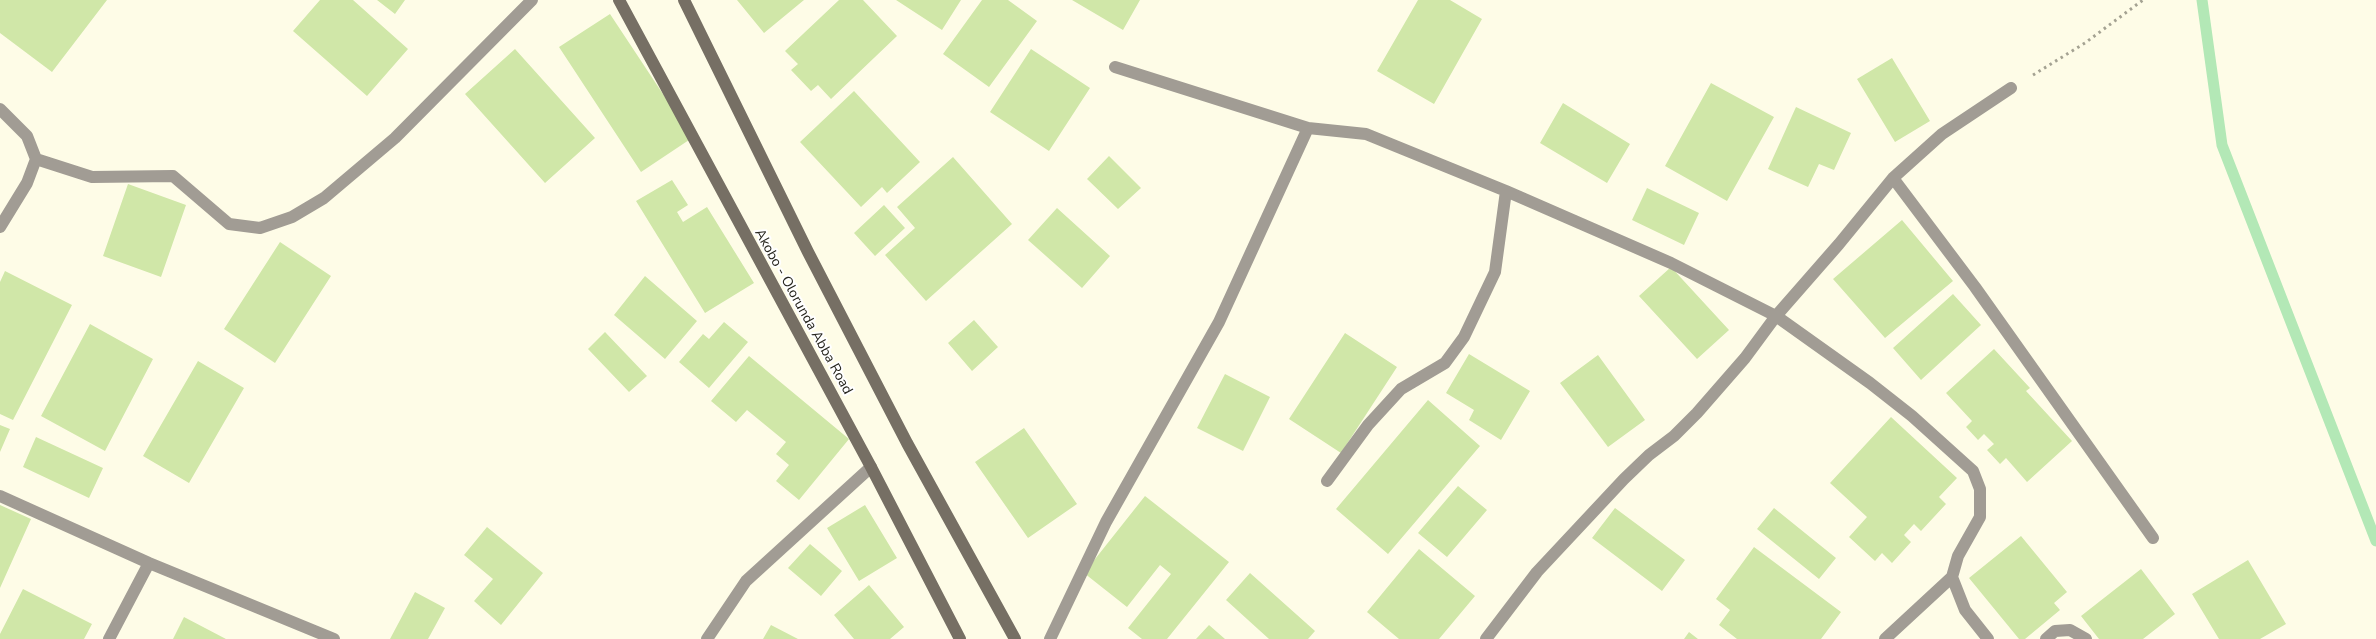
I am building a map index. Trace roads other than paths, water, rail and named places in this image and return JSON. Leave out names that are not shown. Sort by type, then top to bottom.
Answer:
[{"type":"main road","name":"Akobo - Olorunda Abba Road","points":[[619,0],[870,467],[960,639]]},
{"type":"main road","points":[[684,0],[808,252],[907,442],[1015,639]]},
{"type":"street","points":[[36,159],[92,177],[173,176],[229,224],[260,228],[292,217],[324,198],[395,138],[532,0]]},
{"type":"street","points":[[1115,67],[1308,128],[1366,134],[1506,191],[1671,263],[1776,316],[1870,383],[1912,416],[1973,470],[1980,489],[1980,517],[1958,556],[1952,577],[1885,639]]},
{"type":"street","points":[[1486,639],[1537,572],[1624,479],[1674,436],[1697,413],[1745,358],[1776,316],[1893,178],[1942,134],[2011,88]]},
{"type":"street","points":[[0,109],[27,136],[36,159],[27,183],[0,227]]},
{"type":"street","points":[[1050,639],[1106,522],[1219,322],[1308,128]]},
{"type":"street","points":[[1893,178],[1975,287],[2153,538]]},
{"type":"street","points":[[1327,481],[1368,425],[1400,389],[1445,364],[1464,337],[1495,272],[1506,191]]},
{"type":"street","points":[[707,639],[746,582],[870,467]]},
{"type":"street","points":[[0,496],[149,564],[334,639]]},
{"type":"street","points":[[109,639],[149,564]]},
{"type":"street","points":[[1952,577],[1966,610],[1988,639]]},
{"type":"street","points":[[2046,639],[2055,631],[2070,630],[2086,639]]},
{"type":"waterway","points":[[2202,0],[2222,145],[2376,541]]}]
